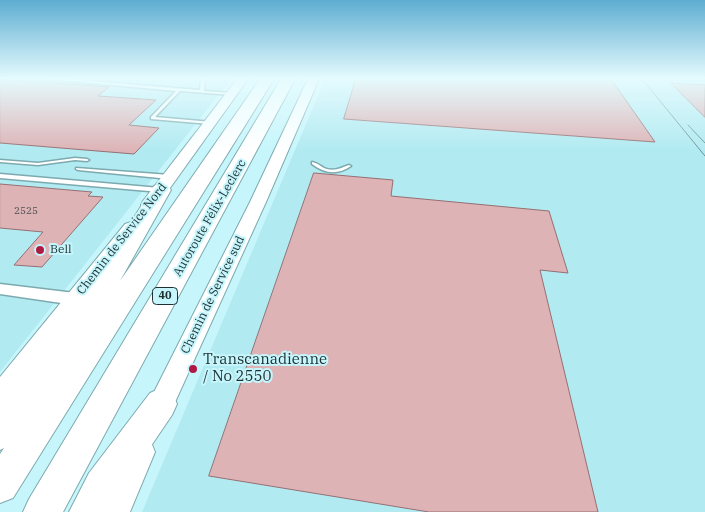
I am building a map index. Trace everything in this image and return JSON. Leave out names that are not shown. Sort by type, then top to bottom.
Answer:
[{"type":"highway","name":"Autoroute Félix-Leclerc","points":[[0,485],[251,103]]},
{"type":"highway","name":"Autoroute Félix-Leclerc","points":[[42,512],[274,103]]},
{"type":"highway","points":[[0,433],[110,276],[166,183]]},
{"type":"highway","points":[[88,512],[102,486],[161,404]]},
{"type":"main road","name":"Chemin de Service Nord","points":[[0,397],[166,183],[225,103]]},
{"type":"main road","name":"Chemin de Service sud","points":[[115,512],[161,404],[303,103]]},
{"type":"street","points":[[0,289],[75,299]]},
{"type":"lane","points":[[167,103],[152,118],[210,123]]},
{"type":"lane","points":[[0,161],[38,164],[76,159],[87,160]]},
{"type":"lane","points":[[314,163],[322,171],[336,172],[349,166]]},
{"type":"lane","points":[[78,168],[166,183]]},
{"type":"lane","points":[[0,176],[166,183]]},
{"type":"shaded area","points":[[0,103],[212,103],[0,372]]},
{"type":"shaded area","points":[[315,103],[705,103],[705,512],[142,512]]},
{"type":"building","points":[[0,103],[153,103],[129,125],[159,128],[134,154],[0,143]]},
{"type":"building","points":[[349,103],[628,103],[655,142],[344,119]]},
{"type":"building","points":[[691,103],[705,103],[705,117]]},
{"type":"building","points":[[314,173],[393,180],[391,196],[549,211],[568,273],[540,270],[598,512],[429,512],[209,476]]},
{"type":"building","points":[[0,184],[92,192],[88,196],[103,197],[42,267],[14,265],[43,232],[0,228]]},
{"type":"tram line","points":[[662,103],[705,156]]},
{"type":"tram line","points":[[688,125],[705,143]]},
{"type":"place","name":"Bell","points":[[40,250]]},
{"type":"place","name":"Transcanadienne / No 2550","points":[[193,369]]}]
